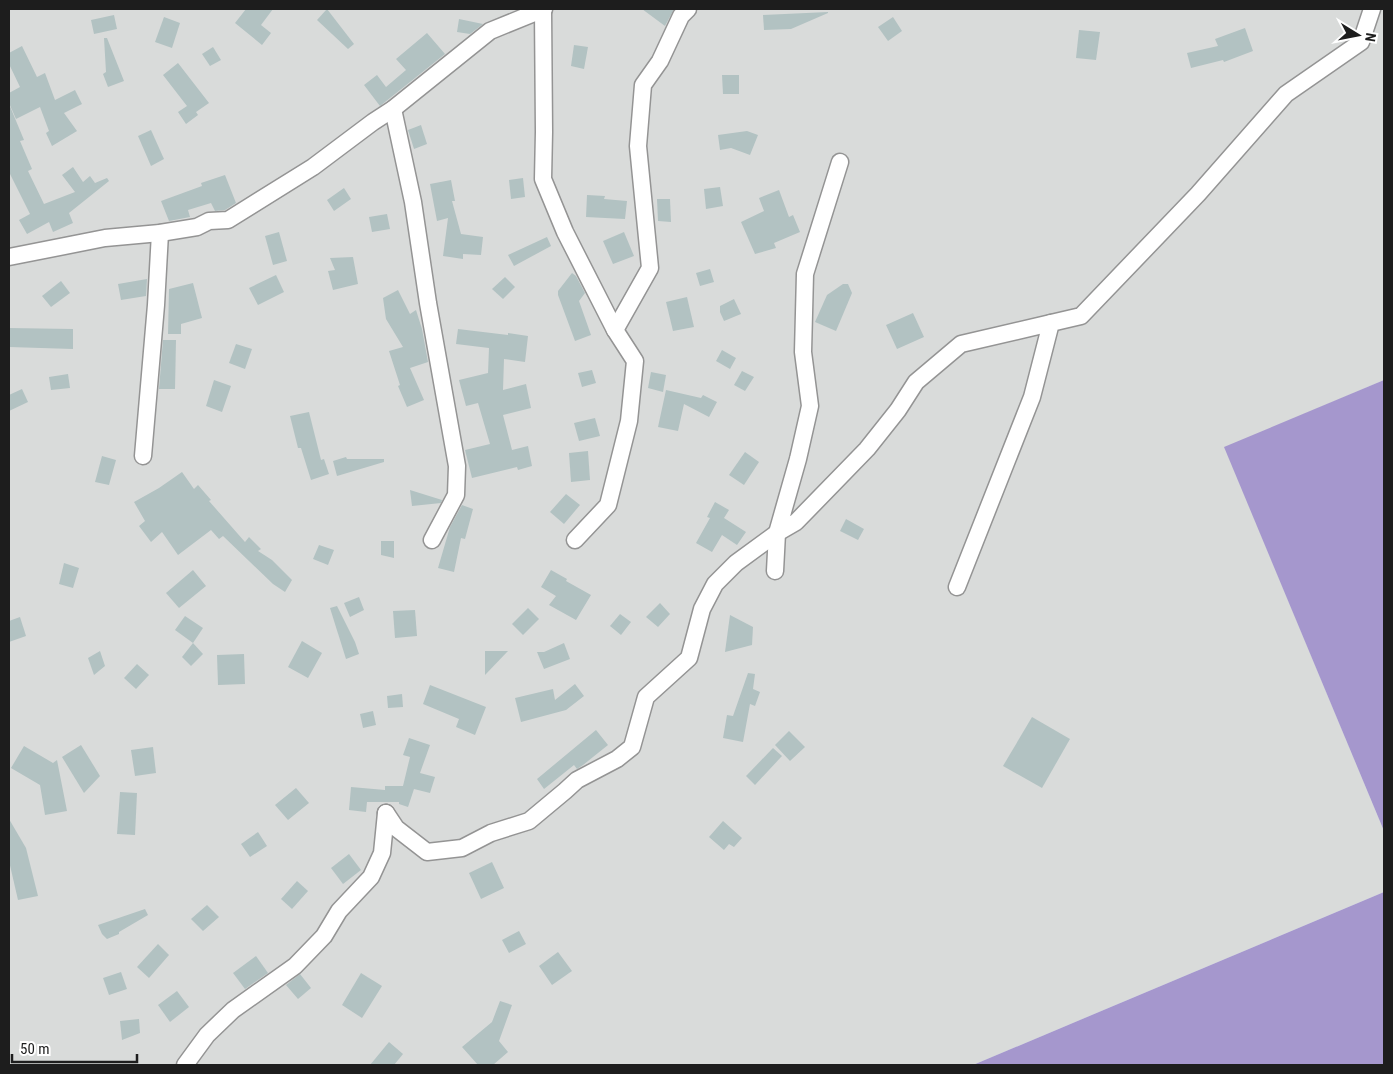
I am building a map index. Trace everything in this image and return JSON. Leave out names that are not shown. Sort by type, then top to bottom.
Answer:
[{"type":"street","points":[[9,257],[105,238],[160,234],[197,227],[209,221],[228,220],[313,167],[393,109],[490,32],[544,9],[543,180],[565,232],[615,330],[635,361],[629,421],[608,505],[575,540]]},
{"type":"street","points":[[615,330],[650,268],[638,146],[643,85],[660,61],[681,16],[688,9]]},
{"type":"street","points":[[185,1065],[206,1035],[233,1010],[295,966],[324,936],[339,912],[371,877],[382,853],[386,813],[396,828],[427,852],[462,848],[491,833],[529,821],[577,780],[617,759],[632,747],[646,697],[689,658],[702,609],[715,584],[736,563],[777,533],[796,522],[867,449],[898,410],[916,382],[961,344],[1081,316],[1198,194],[1286,94],[1361,42],[1372,9]]},
{"type":"street","points":[[393,109],[414,202],[428,303],[457,466],[456,495],[432,540]]},
{"type":"street","points":[[775,571],[777,533],[798,459],[810,406],[803,352],[805,274],[840,162]]},
{"type":"street","points":[[143,456],[160,234]]},
{"type":"street","points":[[958,587],[1032,397],[1051,323]]},
{"type":"shaded area","points":[[9,9],[1384,9],[1384,380],[1225,448],[1384,831],[1384,892],[973,1065],[9,1065]]},
{"type":"shaded area","points":[[1384,380],[1384,831],[1224,447]]},
{"type":"shaded area","points":[[1384,892],[1384,1065],[973,1065]]},
{"type":"building","points":[[246,9],[273,9],[261,25],[271,33],[262,45],[235,23]]},
{"type":"building","points":[[327,9],[354,44],[348,49],[317,20]]},
{"type":"building","points":[[642,9],[674,9],[665,26]]},
{"type":"building","points":[[828,12],[791,29],[764,30],[763,15]]},
{"type":"building","points":[[114,15],[117,29],[94,34],[91,20]]},
{"type":"building","points":[[164,17],[180,23],[172,48],[155,42]]},
{"type":"building","points":[[893,17],[902,31],[888,41],[878,27]]},
{"type":"building","points":[[459,19],[483,24],[470,34],[457,32]]},
{"type":"building","points":[[1245,28],[1253,51],[1224,62],[1223,60],[1191,68],[1187,53],[1218,46],[1215,39]]},
{"type":"building","points":[[1079,30],[1100,32],[1096,60],[1076,58]]},
{"type":"building","points":[[427,33],[445,54],[380,106],[364,85],[377,75],[386,87],[406,70],[396,59]]},
{"type":"building","points":[[104,38],[107,38],[124,81],[108,87],[103,74],[106,72]]},
{"type":"building","points":[[574,45],[588,47],[584,69],[571,66]]},
{"type":"building","points":[[22,46],[37,77],[45,73],[55,100],[75,90],[82,104],[64,113],[77,131],[52,146],[46,133],[49,131],[40,107],[16,119],[9,103],[9,93],[20,87],[9,64],[9,53]]},
{"type":"building","points":[[213,47],[221,60],[210,66],[202,54]]},
{"type":"building","points":[[178,63],[209,103],[196,112],[198,115],[186,124],[178,112],[187,106],[163,75]]},
{"type":"building","points":[[722,75],[739,75],[739,94],[723,94]]},
{"type":"building","points":[[9,104],[24,140],[20,141],[32,169],[28,171],[44,204],[75,192],[62,175],[73,167],[83,182],[90,176],[95,183],[107,178],[109,181],[69,213],[73,223],[53,232],[49,222],[27,234],[19,220],[30,214],[9,172]]},
{"type":"building","points":[[421,125],[427,144],[414,149],[408,130]]},
{"type":"building","points":[[151,130],[164,159],[151,166],[138,136]]},
{"type":"building","points":[[747,131],[758,135],[750,155],[731,148],[720,150],[718,135]]},
{"type":"building","points":[[225,175],[236,203],[225,210],[215,211],[211,203],[188,210],[190,217],[169,221],[161,201],[202,186],[201,183]]},
{"type":"building","points":[[523,178],[525,197],[511,199],[509,180]]},
{"type":"building","points":[[451,180],[455,201],[452,201],[461,234],[483,237],[481,255],[463,254],[463,259],[443,256],[448,218],[437,221],[430,184]]},
{"type":"building","points":[[720,187],[723,206],[706,209],[704,189]]},
{"type":"building","points":[[344,188],[351,199],[334,211],[327,200]]},
{"type":"building","points":[[779,190],[789,217],[793,215],[800,232],[774,243],[776,248],[755,254],[741,222],[764,211],[759,198]]},
{"type":"building","points":[[587,195],[605,196],[604,199],[627,201],[625,219],[586,217]]},
{"type":"building","points":[[657,199],[670,199],[671,222],[658,221]]},
{"type":"building","points":[[387,214],[390,229],[372,232],[369,217]]},
{"type":"building","points":[[279,232],[287,261],[273,265],[265,236]]},
{"type":"building","points":[[624,232],[634,256],[613,264],[603,241]]},
{"type":"building","points":[[547,237],[551,246],[514,266],[508,255]]},
{"type":"building","points":[[353,257],[358,284],[333,290],[328,271],[335,270],[330,258]]},
{"type":"building","points":[[710,269],[714,282],[700,286],[696,273]]},
{"type":"building","points":[[572,273],[576,276],[585,293],[579,301],[591,335],[575,341],[558,295],[558,291]]},
{"type":"building","points":[[276,275],[284,292],[258,305],[249,288]]},
{"type":"building","points":[[505,277],[515,287],[503,299],[492,289]]},
{"type":"building","points":[[147,279],[146,296],[121,300],[118,284]]},
{"type":"building","points":[[61,281],[70,293],[51,307],[42,296]]},
{"type":"building","points":[[193,283],[202,318],[181,324],[181,334],[168,334],[169,289]]},
{"type":"building","points":[[843,284],[848,284],[852,293],[836,331],[815,322],[827,295]]},
{"type":"building","points":[[398,290],[410,314],[416,310],[422,329],[428,362],[410,368],[424,400],[407,407],[398,386],[400,385],[389,351],[403,347],[386,319],[383,298]]},
{"type":"building","points":[[687,297],[694,327],[673,331],[666,302]]},
{"type":"building","points":[[734,299],[741,314],[724,321],[720,312],[720,306]]},
{"type":"building","points":[[913,313],[924,337],[897,349],[886,325]]},
{"type":"building","points":[[9,328],[73,329],[73,349],[9,347]]},
{"type":"building","points":[[458,329],[528,336],[525,362],[504,359],[503,390],[526,384],[531,408],[503,415],[512,450],[528,446],[532,466],[518,470],[517,467],[472,478],[465,450],[490,444],[478,403],[466,406],[459,380],[488,373],[489,348],[456,344]]},
{"type":"building","points":[[163,340],[176,340],[175,389],[159,389]]},
{"type":"building","points":[[236,344],[252,349],[245,369],[229,363]]},
{"type":"building","points":[[722,350],[736,358],[730,369],[716,361]]},
{"type":"building","points":[[592,370],[596,383],[582,387],[578,373]]},
{"type":"building","points":[[742,371],[754,377],[745,391],[734,385]]},
{"type":"building","points":[[651,372],[666,375],[663,392],[648,388]]},
{"type":"building","points":[[68,374],[70,388],[51,390],[49,377]]},
{"type":"building","points":[[214,380],[231,386],[222,412],[206,406]]},
{"type":"building","points":[[22,389],[28,402],[9,411],[9,395]]},
{"type":"building","points":[[666,390],[701,398],[703,395],[717,402],[709,417],[684,404],[678,431],[658,427]]},
{"type":"building","points":[[309,412],[321,460],[324,459],[329,474],[311,480],[301,448],[298,448],[290,416]]},
{"type":"building","points":[[595,418],[600,436],[579,441],[574,423]]},
{"type":"building","points":[[588,451],[590,480],[571,482],[569,453]]},
{"type":"building","points":[[745,452],[759,462],[744,485],[729,475]]},
{"type":"building","points":[[102,456],[116,460],[109,485],[95,482]]},
{"type":"building","points":[[346,457],[347,459],[384,459],[384,462],[337,476],[333,461]]},
{"type":"building","points":[[182,472],[194,489],[198,485],[211,500],[209,501],[245,542],[249,537],[261,549],[258,551],[272,560],[292,580],[285,592],[273,584],[223,536],[219,539],[211,530],[178,555],[162,532],[151,542],[139,526],[145,521],[134,502]]},
{"type":"building","points":[[410,490],[442,500],[441,503],[412,506]]},
{"type":"building","points":[[566,494],[580,505],[564,524],[550,512]]},
{"type":"building","points":[[715,502],[729,510],[724,518],[746,532],[737,545],[722,535],[712,552],[696,543],[710,518],[707,517]]},
{"type":"building","points":[[462,505],[473,509],[465,539],[461,538],[454,572],[438,568],[450,527]]},
{"type":"building","points":[[846,519],[864,529],[858,540],[840,531]]},
{"type":"building","points":[[381,541],[394,541],[394,558],[381,555]]},
{"type":"building","points":[[319,545],[334,550],[328,565],[313,559]]},
{"type":"building","points":[[64,563],[79,568],[73,588],[59,584]]},
{"type":"building","points":[[193,570],[206,586],[179,608],[166,593]]},
{"type":"building","points":[[551,570],[591,595],[576,620],[549,605],[556,596],[541,587]]},
{"type":"building","points":[[359,597],[364,610],[350,617],[344,603]]},
{"type":"building","points":[[660,603],[670,614],[658,627],[646,617]]},
{"type":"building","points":[[337,606],[359,654],[346,659],[330,608]]},
{"type":"building","points":[[528,608],[539,619],[523,635],[512,624]]},
{"type":"building","points":[[415,610],[417,636],[395,638],[393,611]]},
{"type":"building","points":[[620,614],[631,622],[621,635],[610,626]]},
{"type":"building","points":[[730,615],[753,627],[752,645],[725,652]]},
{"type":"building","points":[[185,616],[203,628],[193,643],[175,630]]},
{"type":"building","points":[[20,617],[26,636],[9,642],[9,621]]},
{"type":"building","points":[[302,641],[322,653],[308,678],[288,667]]},
{"type":"building","points":[[193,643],[203,654],[191,666],[182,657]]},
{"type":"building","points":[[564,643],[570,659],[544,669],[537,652],[544,652]]},
{"type":"building","points":[[100,651],[105,666],[94,675],[88,658]]},
{"type":"building","points":[[485,651],[508,651],[485,675]]},
{"type":"building","points":[[244,654],[245,684],[218,685],[217,655]]},
{"type":"building","points":[[137,664],[149,675],[136,689],[124,678]]},
{"type":"building","points":[[748,673],[755,674],[753,689],[760,692],[755,706],[750,704],[743,742],[723,738],[727,715],[733,716]]},
{"type":"building","points":[[575,684],[584,696],[566,710],[521,722],[515,698],[553,689],[555,700]]},
{"type":"building","points":[[430,685],[486,707],[475,735],[456,727],[459,719],[423,704]]},
{"type":"building","points":[[402,694],[403,707],[388,708],[387,696]]},
{"type":"building","points":[[373,711],[376,725],[363,728],[360,714]]},
{"type":"building","points":[[1032,717],[1070,739],[1042,788],[1003,766]]},
{"type":"building","points":[[596,730],[608,745],[577,769],[574,765],[544,789],[537,779]]},
{"type":"building","points":[[789,731],[805,747],[790,761],[775,745]]},
{"type":"building","points":[[409,738],[430,745],[420,773],[435,777],[430,793],[414,789],[408,807],[399,804],[399,802],[367,802],[366,812],[349,810],[351,787],[385,790],[385,786],[403,786],[410,757],[403,755]]},
{"type":"building","points":[[81,745],[100,776],[84,793],[62,757]]},
{"type":"building","points":[[24,746],[53,763],[57,760],[67,811],[45,815],[40,785],[11,768]]},
{"type":"building","points":[[153,747],[156,773],[135,776],[131,750]]},
{"type":"building","points":[[773,748],[782,756],[755,785],[746,776]]},
{"type":"building","points":[[296,788],[309,803],[288,820],[275,805]]},
{"type":"building","points":[[120,792],[137,793],[135,835],[117,834]]},
{"type":"building","points":[[9,819],[26,848],[38,896],[18,900],[9,861]]},
{"type":"building","points":[[723,821],[742,838],[734,847],[729,844],[724,850],[709,837]]},
{"type":"building","points":[[258,832],[267,846],[250,857],[241,844]]},
{"type":"building","points":[[349,854],[361,870],[343,884],[331,868]]},
{"type":"building","points":[[492,862],[504,888],[481,899],[469,873]]},
{"type":"building","points":[[297,881],[308,891],[292,909],[281,899]]},
{"type":"building","points":[[207,905],[219,917],[203,931],[191,919]]},
{"type":"building","points":[[145,909],[148,915],[119,932],[119,934],[107,939],[102,934],[98,925]]},
{"type":"building","points":[[519,931],[526,944],[509,953],[502,940]]},
{"type":"building","points":[[158,944],[169,955],[149,978],[137,967]]},
{"type":"building","points":[[558,952],[572,971],[552,985],[539,966]]},
{"type":"building","points":[[256,956],[268,973],[245,989],[233,973]]},
{"type":"building","points":[[121,972],[127,989],[109,995],[103,978]]},
{"type":"building","points":[[361,973],[382,986],[362,1018],[342,1005]]},
{"type":"building","points":[[300,974],[311,988],[298,999],[286,985]]},
{"type":"building","points":[[177,991],[189,1007],[170,1022],[158,1005]]},
{"type":"building","points":[[500,1001],[512,1005],[499,1041],[508,1052],[493,1065],[478,1065],[462,1047],[492,1022]]},
{"type":"building","points":[[139,1019],[140,1033],[122,1040],[120,1021]]},
{"type":"building","points":[[389,1042],[403,1054],[394,1065],[370,1065]]}]
